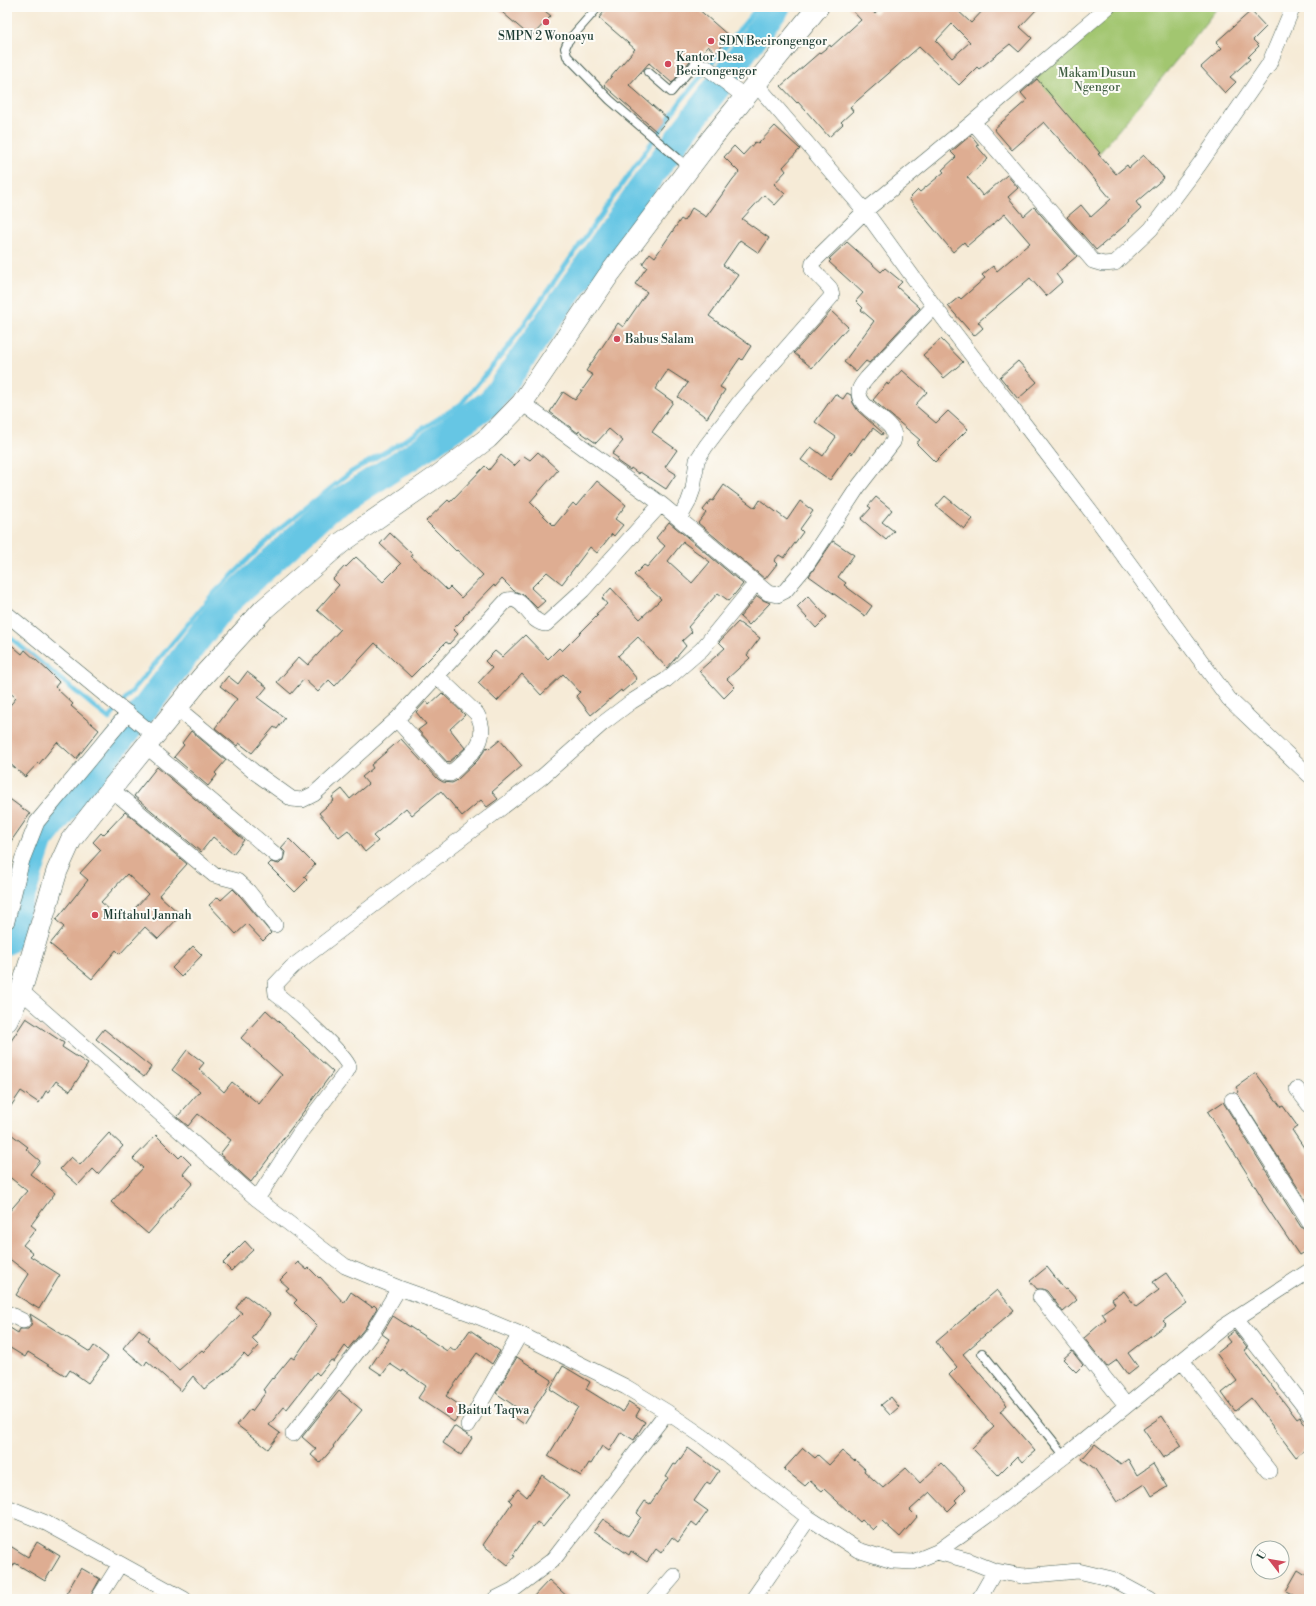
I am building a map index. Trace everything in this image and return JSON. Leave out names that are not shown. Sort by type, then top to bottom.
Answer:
[{"type":"street","points":[[679,519],[688,503],[693,489],[697,460],[706,446],[741,400],[832,296],[830,288],[812,269],[812,262],[865,211],[974,122],[1108,7]]},
{"type":"street","points":[[974,122],[1094,260],[1103,264],[1115,263],[1151,229],[1199,165],[1269,64],[1294,7]]},
{"type":"street","points":[[7,1021],[21,991],[60,865],[71,840],[150,737],[264,609],[341,543],[439,475],[488,438],[522,403],[684,164],[712,138],[744,90],[810,10]]},
{"type":"street","points":[[712,71],[744,90],[865,211],[934,306],[1093,514],[1229,699],[1309,774]]},
{"type":"street","points":[[522,403],[580,443],[661,504],[768,593],[778,595],[785,591],[806,566],[858,487],[893,442],[895,436],[892,428],[864,404],[859,396],[859,390],[867,378],[934,306]]},
{"type":"street","points":[[177,708],[253,771],[292,799],[302,800],[314,794],[396,720],[507,600],[518,600],[536,621],[540,624],[546,624],[583,590],[661,504]]},
{"type":"street","points":[[257,1199],[299,1134],[349,1067],[340,1054],[293,1008],[276,994],[275,985],[282,977],[318,947],[542,777],[602,724],[631,702],[666,680],[702,649],[756,583]]},
{"type":"street","points":[[7,614],[125,710],[150,737],[276,855]]},
{"type":"street","points":[[396,720],[444,773],[450,774],[479,746],[483,730],[481,721],[477,714],[438,676]]},
{"type":"street","points":[[7,921],[22,860],[37,822],[125,710]]},
{"type":"street","points":[[111,789],[214,875],[237,881],[248,891],[274,924]]},
{"type":"street","points":[[21,991],[257,1199],[345,1266],[399,1288],[472,1314],[520,1334],[626,1387],[667,1412],[705,1438],[809,1518],[858,1550],[893,1560],[913,1562],[937,1552],[1065,1456],[1223,1327],[1309,1271]]},
{"type":"street","points":[[1297,1088],[1309,1105]]},
{"type":"street","points":[[1232,1100],[1309,1222]]},
{"type":"street","points":[[292,1434],[372,1333],[399,1288]]},
{"type":"street","points":[[1040,1297],[1126,1405]]},
{"type":"street","points":[[7,1313],[23,1321]]},
{"type":"street","points":[[1236,1319],[1309,1413]]},
{"type":"street","points":[[468,1425],[520,1334]]},
{"type":"street","points":[[1182,1361],[1269,1471]]},
{"type":"street","points":[[495,1599],[513,1590],[554,1559],[667,1412]]},
{"type":"street","points":[[7,1507],[46,1523],[184,1599]]},
{"type":"street","points":[[753,1599],[809,1518]]},
{"type":"street","points":[[937,1552],[970,1561],[995,1571],[1023,1576],[1078,1571],[1112,1579],[1149,1599]]},
{"type":"street","points":[[98,1599],[120,1564]]},
{"type":"street","points":[[979,1599],[995,1571]]},
{"type":"street","points":[[654,1599],[674,1576]]},
{"type":"lane","points":[[598,7],[568,42],[565,48],[567,56],[610,100],[684,164]]},
{"type":"lane","points":[[648,72],[671,92],[698,60],[712,71]]},
{"type":"lane","points":[[982,1353],[1065,1456]]},
{"type":"green space","name":"Makam Dusun Ngengor","points":[[1105,7],[1218,7],[1179,57],[1097,156],[1029,74]]},
{"type":"building","points":[[496,7],[540,7],[551,16],[531,37]]},
{"type":"building","points":[[608,7],[696,7],[730,37],[716,53],[708,46],[700,55],[694,56],[672,83],[649,63],[629,85],[668,119],[657,132],[604,85],[635,49],[599,18]]},
{"type":"building","points":[[849,7],[868,7],[875,14],[882,7],[954,7],[971,23],[986,7],[1039,7],[1020,27],[1032,38],[1019,52],[1010,44],[979,69],[977,67],[959,85],[919,47],[850,107],[853,111],[841,122],[843,124],[829,137],[798,102],[797,103],[781,86],[820,52],[830,45],[831,47],[861,20]],"holes":[[[952,24],[970,42],[952,58],[936,41]]]},
{"type":"building","points":[[1251,11],[1266,27],[1253,40],[1259,46],[1248,57],[1250,59],[1230,77],[1236,82],[1225,93],[1201,67],[1222,48],[1216,42]]},
{"type":"building","points":[[1037,79],[1116,174],[1127,165],[1129,168],[1144,155],[1164,178],[1136,202],[1141,209],[1129,220],[1130,221],[1096,250],[1067,217],[1081,205],[1091,217],[1111,199],[1044,122],[1012,150],[994,129],[1027,100],[1021,93]]},
{"type":"building","points":[[775,126],[800,149],[783,167],[786,171],[774,184],[785,194],[775,205],[764,195],[742,219],[769,238],[759,253],[740,240],[723,265],[738,275],[709,316],[751,346],[742,360],[740,358],[720,387],[725,390],[707,418],[678,397],[688,383],[668,370],[655,389],[673,402],[652,432],[677,450],[665,467],[676,474],[666,489],[640,472],[639,474],[631,468],[630,470],[617,461],[618,458],[612,454],[623,441],[609,429],[596,443],[579,431],[578,433],[550,412],[563,392],[575,400],[593,375],[586,371],[618,323],[623,327],[647,292],[635,284],[647,267],[642,264],[650,253],[655,257],[681,219],[684,221],[692,208],[706,217],[739,172],[724,157],[734,146],[743,155],[755,142],[758,144]]},
{"type":"building","points":[[971,135],[979,145],[977,146],[988,159],[967,177],[983,196],[1007,175],[1018,188],[1008,197],[1024,216],[1034,207],[1077,256],[1056,274],[1062,282],[1046,296],[1030,278],[978,322],[983,328],[974,336],[948,306],[959,297],[961,299],[985,278],[982,275],[993,266],[997,271],[1030,243],[1005,214],[967,246],[964,242],[953,252],[909,199],[918,190],[920,192],[944,172],[942,170],[956,157],[951,152]]},
{"type":"building","points":[[847,242],[881,272],[885,268],[902,282],[897,287],[920,308],[869,363],[866,361],[856,372],[844,362],[874,321],[861,310],[863,308],[856,301],[863,293],[829,262],[831,260],[829,259]]},
{"type":"building","points":[[831,311],[848,327],[812,368],[794,353]]},
{"type":"building","points":[[941,339],[963,362],[944,378],[923,355]]},
{"type":"building","points":[[1018,361],[1037,382],[1018,399],[1000,377]]},
{"type":"building","points":[[902,370],[927,392],[915,405],[936,423],[948,411],[968,429],[935,462],[916,443],[920,440],[873,400],[887,383],[888,385]]},
{"type":"building","points":[[847,393],[851,395],[853,403],[858,411],[883,433],[882,435],[873,428],[865,439],[863,438],[852,454],[850,452],[830,480],[801,460],[811,447],[823,456],[836,437],[815,422],[835,394],[843,399]]},
{"type":"building","points":[[538,452],[558,470],[530,502],[554,526],[573,503],[576,506],[597,481],[626,505],[615,519],[623,525],[614,536],[612,534],[597,553],[590,547],[562,584],[547,572],[531,588],[545,601],[537,608],[524,595],[514,591],[502,579],[495,587],[494,585],[453,629],[458,634],[449,644],[446,642],[411,677],[375,643],[335,686],[329,680],[318,692],[304,679],[291,694],[277,682],[299,657],[308,665],[340,630],[317,610],[339,585],[333,579],[345,566],[346,567],[356,557],[383,582],[401,564],[380,544],[390,533],[412,554],[411,556],[447,590],[450,587],[461,598],[483,575],[426,521],[448,500],[450,502],[485,466],[489,470],[501,455],[514,466],[524,456],[530,460]]},
{"type":"building","points":[[724,485],[755,508],[760,500],[787,520],[800,501],[813,511],[800,529],[803,532],[784,558],[779,555],[774,561],[777,564],[765,579],[698,523],[706,513],[703,510],[711,500],[713,501]]},
{"type":"building","points":[[945,496],[973,519],[964,529],[936,506]]},
{"type":"building","points":[[876,497],[892,510],[882,522],[894,531],[886,540],[861,519],[871,508],[868,506]]},
{"type":"building","points":[[669,522],[743,584],[729,601],[718,593],[688,627],[692,632],[682,641],[686,646],[667,668],[638,637],[618,656],[637,679],[591,715],[576,696],[580,692],[563,674],[541,695],[522,674],[497,701],[478,683],[492,668],[485,661],[495,651],[502,657],[525,635],[548,659],[559,648],[562,651],[607,604],[602,598],[611,588],[640,619],[661,599],[634,575],[644,565],[647,567],[665,546],[656,538]],"holes":[[[683,542],[710,562],[692,583],[668,561]]]},
{"type":"building","points":[[833,541],[854,555],[838,577],[846,583],[844,585],[872,606],[865,616],[809,576]]},
{"type":"building","points":[[757,596],[770,603],[749,625],[740,617]]},
{"type":"building","points":[[808,596],[827,617],[816,628],[797,607]]},
{"type":"building","points":[[738,622],[760,638],[747,655],[750,658],[727,679],[735,687],[724,698],[699,671],[725,648],[719,642]]},
{"type":"building","points":[[7,641],[22,654],[25,650],[48,671],[59,682],[55,687],[73,704],[71,706],[99,730],[76,759],[57,742],[39,764],[38,763],[25,777],[7,761],[7,709],[16,698],[7,690]]},
{"type":"building","points":[[247,672],[267,687],[258,698],[285,718],[277,729],[274,727],[252,753],[239,743],[237,746],[215,728],[237,699],[220,686],[228,676],[238,684]]},
{"type":"building","points":[[442,693],[465,715],[450,729],[465,748],[448,763],[418,730],[426,724],[416,712],[426,701],[429,705]]},
{"type":"building","points":[[191,731],[226,760],[215,773],[217,775],[208,786],[174,757],[184,745],[182,743]]},
{"type":"building","points":[[401,739],[438,779],[443,782],[452,783],[456,781],[477,761],[487,747],[489,749],[500,740],[522,766],[492,792],[498,799],[487,807],[481,800],[462,816],[441,791],[412,815],[406,808],[373,836],[378,841],[365,852],[348,830],[339,837],[319,813],[334,800],[332,797],[342,789],[350,799],[368,784],[362,777],[373,768],[371,765]]},
{"type":"building","points":[[157,767],[244,840],[233,854],[213,837],[201,852],[134,796]]},
{"type":"building","points":[[7,797],[30,814],[7,847]]},
{"type":"building","points":[[125,812],[187,864],[159,895],[181,915],[158,939],[145,927],[120,954],[116,950],[92,979],[50,944],[64,927],[56,920],[88,880],[80,873],[101,850],[93,842],[101,833],[103,835]],"holes":[[[127,874],[148,894],[124,920],[121,918],[120,919],[101,902]]]},
{"type":"building","points":[[289,839],[315,865],[304,877],[307,880],[295,892],[268,865],[271,862],[279,864],[283,860],[285,852],[281,848]]},
{"type":"building","points":[[233,889],[271,933],[263,941],[247,924],[236,934],[209,905],[218,897],[221,900]]},
{"type":"building","points":[[193,946],[202,955],[181,977],[172,968]]},
{"type":"building","points":[[266,1010],[333,1072],[251,1182],[220,1154],[231,1140],[198,1114],[188,1126],[177,1117],[200,1091],[172,1070],[187,1050],[204,1063],[199,1069],[224,1092],[232,1082],[259,1104],[282,1075],[241,1038]]},
{"type":"building","points":[[26,1018],[64,1043],[62,1047],[88,1064],[70,1091],[56,1081],[48,1092],[46,1091],[39,1103],[21,1091],[7,1112],[7,1047]]},
{"type":"building","points":[[104,1029],[151,1067],[144,1077],[96,1039]]},
{"type":"building","points":[[1256,1073],[1298,1127],[1292,1130],[1309,1155],[1309,1205],[1237,1093],[1239,1092],[1236,1087]]},
{"type":"building","points":[[1223,1102],[1301,1227],[1309,1231],[1309,1249],[1299,1255],[1262,1200],[1263,1199],[1208,1112]]},
{"type":"building","points":[[7,1131],[28,1147],[26,1149],[40,1161],[30,1174],[55,1193],[31,1225],[36,1229],[23,1245],[33,1253],[30,1256],[60,1275],[39,1309],[16,1295],[29,1274],[7,1257],[7,1214],[27,1191],[7,1175]]},
{"type":"building","points":[[109,1133],[123,1146],[98,1174],[93,1169],[78,1185],[60,1169],[71,1157],[80,1165]]},
{"type":"building","points":[[156,1135],[179,1158],[182,1155],[191,1164],[183,1174],[193,1183],[148,1234],[111,1202],[143,1168],[133,1159]]},
{"type":"building","points":[[245,1241],[253,1250],[231,1271],[223,1263]]},
{"type":"building","points":[[298,1262],[307,1270],[309,1268],[319,1278],[320,1277],[344,1303],[351,1292],[372,1307],[374,1305],[377,1308],[365,1328],[348,1349],[345,1346],[334,1362],[331,1360],[319,1375],[316,1372],[287,1409],[284,1407],[269,1425],[280,1433],[268,1449],[237,1425],[250,1409],[252,1411],[266,1392],[263,1390],[272,1378],[273,1379],[291,1357],[294,1359],[317,1326],[294,1303],[297,1300],[286,1290],[289,1288],[280,1280]]},
{"type":"building","points":[[1047,1267],[1065,1290],[1067,1289],[1077,1300],[1063,1312],[1047,1291],[1037,1289],[1030,1281]]},
{"type":"building","points":[[1166,1273],[1187,1303],[1163,1321],[1166,1324],[1128,1353],[1138,1367],[1128,1375],[1117,1360],[1107,1367],[1084,1338],[1106,1319],[1102,1313],[1115,1304],[1112,1299],[1124,1291],[1136,1307],[1159,1290],[1153,1282]]},
{"type":"building","points":[[997,1290],[1014,1310],[963,1354],[1007,1405],[1000,1411],[1035,1451],[1022,1462],[1017,1456],[998,1475],[972,1448],[994,1427],[949,1375],[957,1367],[936,1342]]},
{"type":"building","points":[[245,1295],[270,1314],[252,1339],[259,1346],[248,1358],[244,1354],[229,1370],[204,1389],[193,1376],[181,1391],[147,1361],[144,1366],[123,1348],[139,1329],[149,1337],[147,1340],[179,1370],[202,1350],[204,1352],[242,1313],[236,1308]]},
{"type":"building","points":[[30,1314],[90,1352],[94,1346],[108,1357],[88,1383],[70,1370],[66,1376],[28,1352],[25,1357],[7,1346],[7,1326],[18,1333],[20,1329],[28,1329],[32,1321]]},
{"type":"building","points":[[393,1316],[447,1351],[450,1347],[455,1351],[470,1330],[500,1351],[492,1364],[477,1353],[446,1396],[464,1408],[454,1422],[418,1398],[426,1386],[403,1370],[402,1372],[390,1364],[382,1375],[370,1367],[389,1339],[382,1334]]},
{"type":"building","points":[[1234,1331],[1247,1348],[1244,1350],[1297,1419],[1300,1417],[1309,1429],[1309,1447],[1296,1457],[1251,1398],[1235,1411],[1222,1393],[1237,1381],[1216,1353],[1230,1342],[1226,1337]]},
{"type":"building","points":[[1072,1351],[1083,1365],[1076,1372],[1063,1359]]},
{"type":"building","points":[[517,1357],[552,1380],[524,1424],[511,1415],[516,1407],[496,1393]]},
{"type":"building","points":[[563,1366],[590,1382],[586,1389],[623,1412],[629,1402],[640,1409],[636,1416],[645,1422],[634,1440],[621,1432],[609,1451],[602,1446],[591,1464],[589,1463],[581,1476],[548,1456],[578,1407],[550,1389]]},
{"type":"building","points":[[339,1391],[362,1410],[320,1463],[311,1455],[316,1449],[302,1437]]},
{"type":"building","points":[[891,1397],[899,1407],[890,1415],[881,1405]]},
{"type":"building","points":[[1162,1416],[1182,1446],[1163,1458],[1143,1429]]},
{"type":"building","points":[[454,1426],[472,1438],[461,1455],[443,1443]]},
{"type":"building","points":[[1095,1444],[1121,1464],[1128,1459],[1137,1475],[1153,1464],[1167,1487],[1152,1496],[1145,1484],[1117,1502],[1095,1469],[1082,1459]]},
{"type":"building","points":[[688,1448],[719,1471],[710,1484],[707,1482],[694,1501],[708,1511],[697,1526],[692,1522],[678,1542],[672,1537],[661,1553],[656,1549],[647,1562],[631,1551],[629,1555],[594,1531],[603,1519],[628,1536],[641,1517],[637,1513],[645,1501],[650,1504],[668,1478],[666,1477],[674,1464],[676,1465]]},
{"type":"building","points":[[803,1448],[815,1458],[818,1455],[829,1465],[842,1451],[865,1469],[864,1471],[883,1488],[906,1468],[920,1483],[941,1463],[966,1489],[955,1500],[957,1502],[948,1511],[930,1492],[910,1510],[917,1517],[900,1537],[882,1521],[873,1530],[862,1520],[860,1522],[824,1489],[822,1491],[810,1481],[805,1486],[784,1469]]},
{"type":"building","points":[[542,1475],[569,1495],[543,1527],[537,1522],[513,1555],[515,1556],[508,1565],[483,1545],[512,1503],[509,1500],[518,1489],[527,1497]]},
{"type":"building","points":[[37,1542],[60,1556],[45,1581],[15,1563],[7,1576],[7,1544],[28,1557]]},
{"type":"building","points":[[81,1568],[100,1579],[89,1599],[74,1599],[66,1594]]},
{"type":"building","points":[[1298,1570],[1309,1577],[1309,1599],[1301,1599],[1286,1591]]},
{"type":"building","points":[[549,1580],[570,1599],[531,1599]]},
{"type":"waterway","points":[[7,635],[109,719],[212,595],[277,531],[351,472],[397,445],[461,404],[508,347],[680,102],[758,7]]},
{"type":"waterway","points":[[7,941],[40,840],[146,707],[222,607],[328,509],[415,454],[491,402],[651,175],[777,7]]},
{"type":"place","name":"SMPN 2 Wonoayu","points":[[546,22]]},
{"type":"place","name":"SDN Becirongengor","points":[[711,41]]},
{"type":"place","name":"Kantor Desa Becirongengor","points":[[668,64]]},
{"type":"place","name":"Babus Salam","points":[[617,339]]},
{"type":"place","name":"Miftahul Jannah","points":[[95,915]]},
{"type":"place","name":"Baitut Taqwa","points":[[450,1410]]}]
